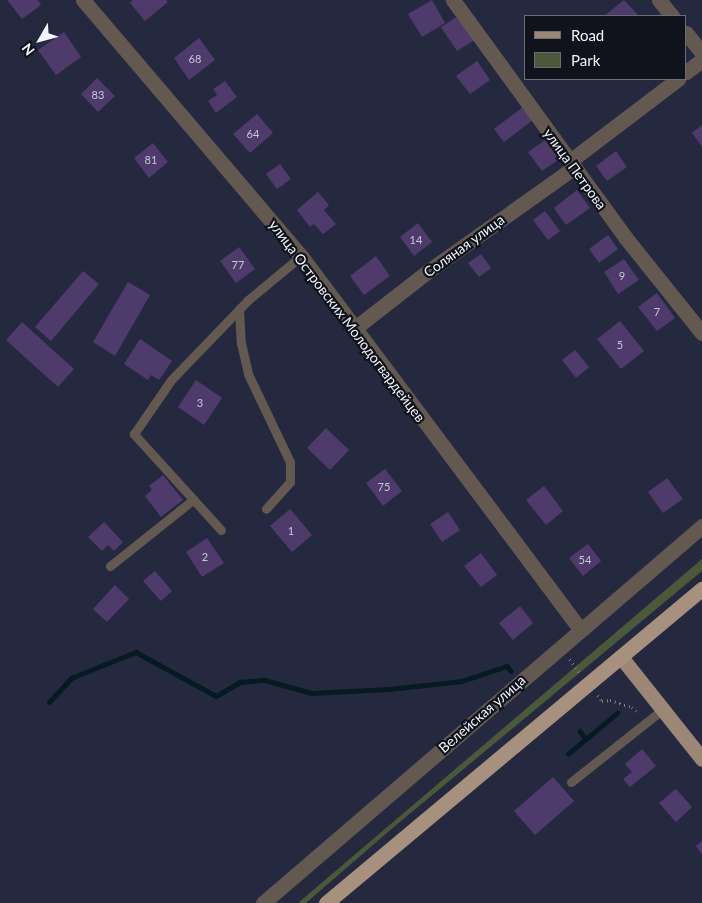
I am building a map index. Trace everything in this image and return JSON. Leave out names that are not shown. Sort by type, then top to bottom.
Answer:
[{"type":"highway","points":[[326,903],[702,589]]},
{"type":"main road","points":[[620,657],[702,759]]},
{"type":"street","name":"улица Островских Молодогвардейцев","points":[[83,0],[301,256],[580,629]]},
{"type":"street","name":"улица Петрова","points":[[453,0],[625,237],[702,334]]},
{"type":"street","points":[[659,0],[671,15]]},
{"type":"street","points":[[687,34],[702,53]]},
{"type":"street","points":[[687,71],[702,60]]},
{"type":"street","name":"Соляная улица","points":[[355,328],[572,164],[677,80]]},
{"type":"street","name":"Велейская улица","points":[[263,903],[702,526]]},
{"type":"lane","points":[[220,530],[134,434],[171,380],[239,310],[301,256]]},
{"type":"lane","points":[[239,310],[241,343],[248,374],[290,462],[290,482],[266,509]]},
{"type":"lane","points":[[110,566],[194,499]]},
{"type":"lane","points":[[571,782],[662,710]]},
{"type":"green space","points":[[702,559],[702,571],[389,831],[306,903],[298,903]]},
{"type":"building","points":[[7,0],[38,0],[41,5],[22,19]]},
{"type":"building","points":[[133,0],[166,0],[168,2],[145,21],[130,3]]},
{"type":"building","points":[[432,0],[445,23],[422,37],[408,14]]},
{"type":"building","points":[[624,0],[638,15],[605,15]]},
{"type":"building","points":[[460,15],[476,39],[457,51],[441,27]]},
{"type":"building","points":[[64,32],[81,57],[56,75],[38,50]]},
{"type":"building","points":[[199,38],[215,60],[189,80],[174,58]]},
{"type":"building","points":[[477,61],[490,80],[470,94],[456,76]]},
{"type":"building","points":[[97,78],[115,96],[98,112],[81,94]]},
{"type":"building","points":[[225,81],[237,97],[216,113],[208,101],[217,95],[213,89]]},
{"type":"building","points":[[523,107],[533,120],[504,142],[494,129]]},
{"type":"building","points":[[257,114],[273,133],[250,153],[233,134]]},
{"type":"building","points":[[702,125],[702,147],[692,133]]},
{"type":"building","points":[[548,138],[561,158],[542,171],[528,152]]},
{"type":"building","points":[[153,143],[168,162],[149,178],[134,158]]},
{"type":"building","points":[[616,151],[627,167],[607,181],[596,166]]},
{"type":"building","points":[[280,164],[291,179],[277,189],[266,174]]},
{"type":"building","points":[[577,190],[590,208],[566,225],[554,208]]},
{"type":"building","points":[[318,192],[329,205],[324,210],[336,224],[323,234],[314,224],[310,227],[297,210]]},
{"type":"building","points":[[545,211],[560,231],[548,240],[533,220]]},
{"type":"building","points":[[418,223],[432,242],[414,256],[400,237]]},
{"type":"building","points":[[608,235],[618,249],[599,263],[589,249]]},
{"type":"building","points":[[239,247],[255,269],[236,283],[220,261]]},
{"type":"building","points":[[481,254],[491,268],[479,277],[468,263]]},
{"type":"building","points":[[376,256],[390,276],[364,295],[350,276]]},
{"type":"building","points":[[624,259],[639,280],[618,294],[604,272]]},
{"type":"building","points":[[83,271],[99,284],[51,341],[35,327]]},
{"type":"building","points":[[128,282],[150,295],[115,356],[93,342]]},
{"type":"building","points":[[657,293],[675,318],[657,331],[638,307]]},
{"type":"building","points":[[620,321],[644,351],[621,369],[597,339]]},
{"type":"building","points":[[22,322],[74,369],[58,387],[6,340]]},
{"type":"building","points":[[140,339],[172,361],[159,380],[151,375],[148,380],[124,364]]},
{"type":"building","points":[[575,350],[589,367],[576,378],[562,360]]},
{"type":"building","points":[[196,380],[222,398],[204,425],[178,407]]},
{"type":"building","points":[[326,428],[349,450],[330,470],[307,448]]},
{"type":"building","points":[[385,469],[402,491],[383,506],[366,483]]},
{"type":"building","points":[[163,475],[183,500],[161,517],[145,496],[152,490],[149,486]]},
{"type":"building","points":[[667,478],[683,499],[663,513],[648,492]]},
{"type":"building","points":[[544,486],[563,511],[546,525],[526,500]]},
{"type":"building","points":[[290,509],[312,535],[292,552],[270,526]]},
{"type":"building","points":[[448,512],[460,530],[442,542],[430,524]]},
{"type":"building","points":[[104,522],[123,542],[114,551],[108,545],[102,551],[88,537]]},
{"type":"building","points":[[207,538],[224,563],[202,577],[186,552]]},
{"type":"building","points":[[588,544],[601,561],[583,576],[569,558]]},
{"type":"building","points":[[481,553],[497,575],[481,587],[464,566]]},
{"type":"building","points":[[155,571],[172,591],[161,601],[143,581]]},
{"type":"building","points":[[115,585],[129,599],[107,622],[93,609]]},
{"type":"building","points":[[520,606],[533,623],[513,640],[499,623]]},
{"type":"building","points":[[642,749],[656,766],[630,787],[623,779],[632,772],[625,764]]},
{"type":"building","points":[[553,777],[574,801],[535,835],[514,811]]},
{"type":"building","points":[[676,789],[692,807],[676,822],[659,803]]},
{"type":"building","points":[[702,841],[702,854],[696,846]]},
{"type":"waterway","points":[[49,702],[71,678],[136,652],[216,696],[240,682],[265,680],[312,693],[389,689],[462,681],[507,666],[511,671]]},
{"type":"waterway","points":[[568,754],[617,713]]},
{"type":"waterway","points":[[580,731],[586,739]]}]
